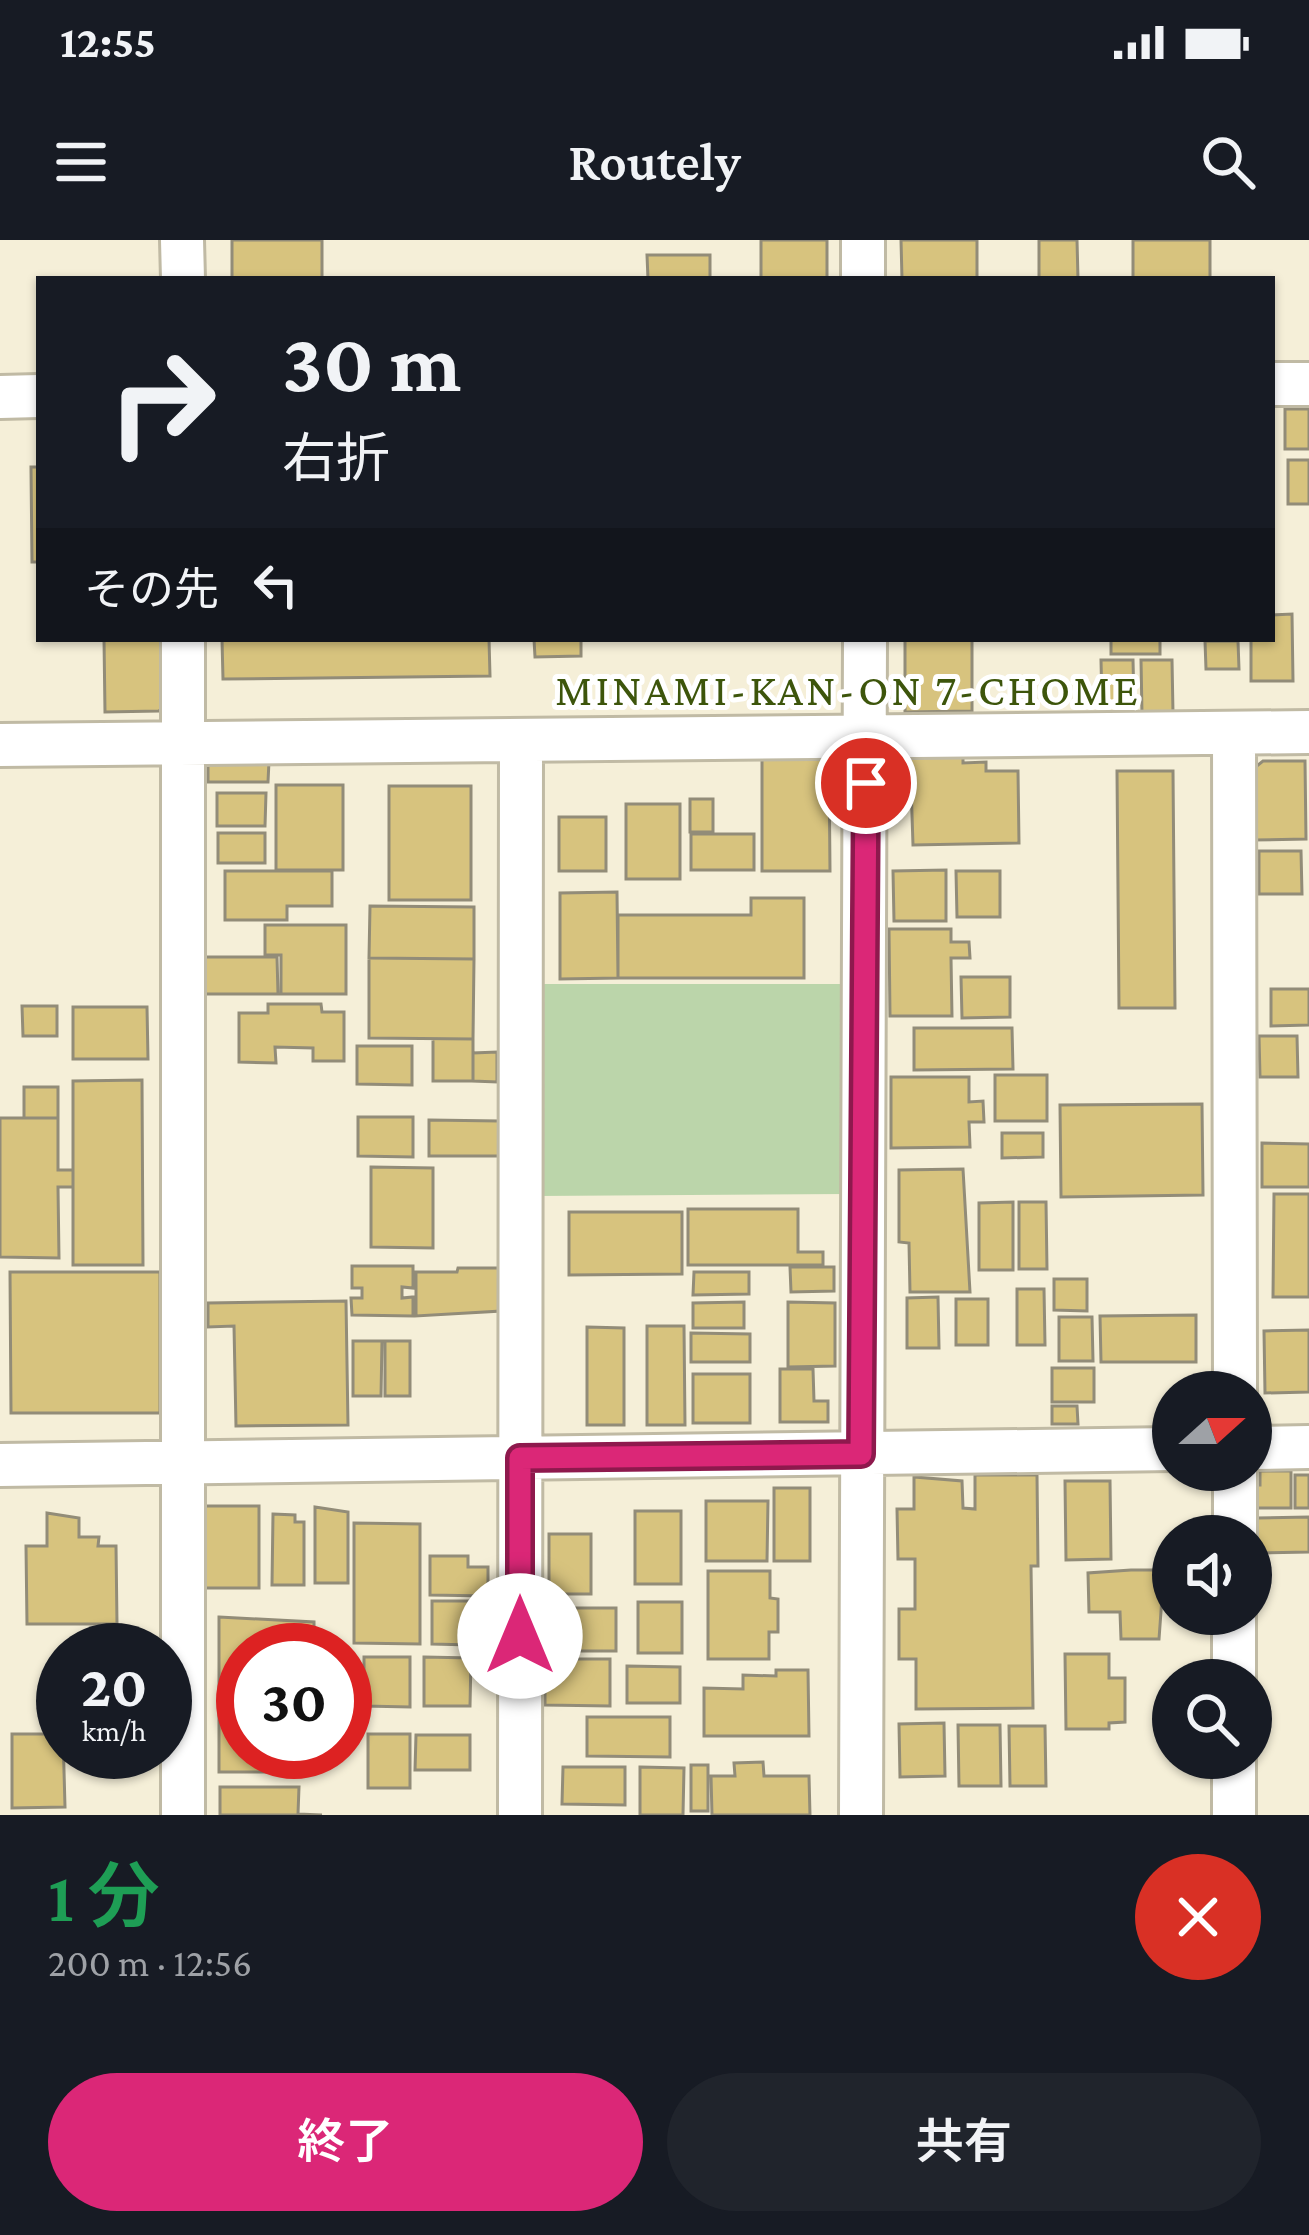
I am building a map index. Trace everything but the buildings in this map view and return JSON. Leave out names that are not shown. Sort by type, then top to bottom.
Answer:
[{"type":"street","points":[[182,240],[183,276]]},
{"type":"street","points":[[863,240],[863,276]]},
{"type":"street","points":[[1275,385],[1309,384]]},
{"type":"street","points":[[0,397],[36,396]]},
{"type":"street","points":[[183,642],[183,1815]]},
{"type":"street","points":[[861,1815],[866,642]]},
{"type":"street","points":[[0,745],[1309,732]]},
{"type":"street","points":[[1234,733],[1234,1371]]},
{"type":"street","points":[[520,1815],[521,742]]},
{"type":"street","points":[[1272,1448],[1309,1448]]},
{"type":"street","points":[[0,1465],[1152,1449]]},
{"type":"street","points":[[1234,1779],[1234,1815]]},
{"type":"green space","points":[[535,984],[846,984],[845,1194],[537,1196]]},
{"type":"district","name":"MINAMI-KAN-ON 7-CHOME","points":[[848,689]]},
{"type":"route","points":[[520,1636],[520,1458],[861,1454],[866,783]]}]
